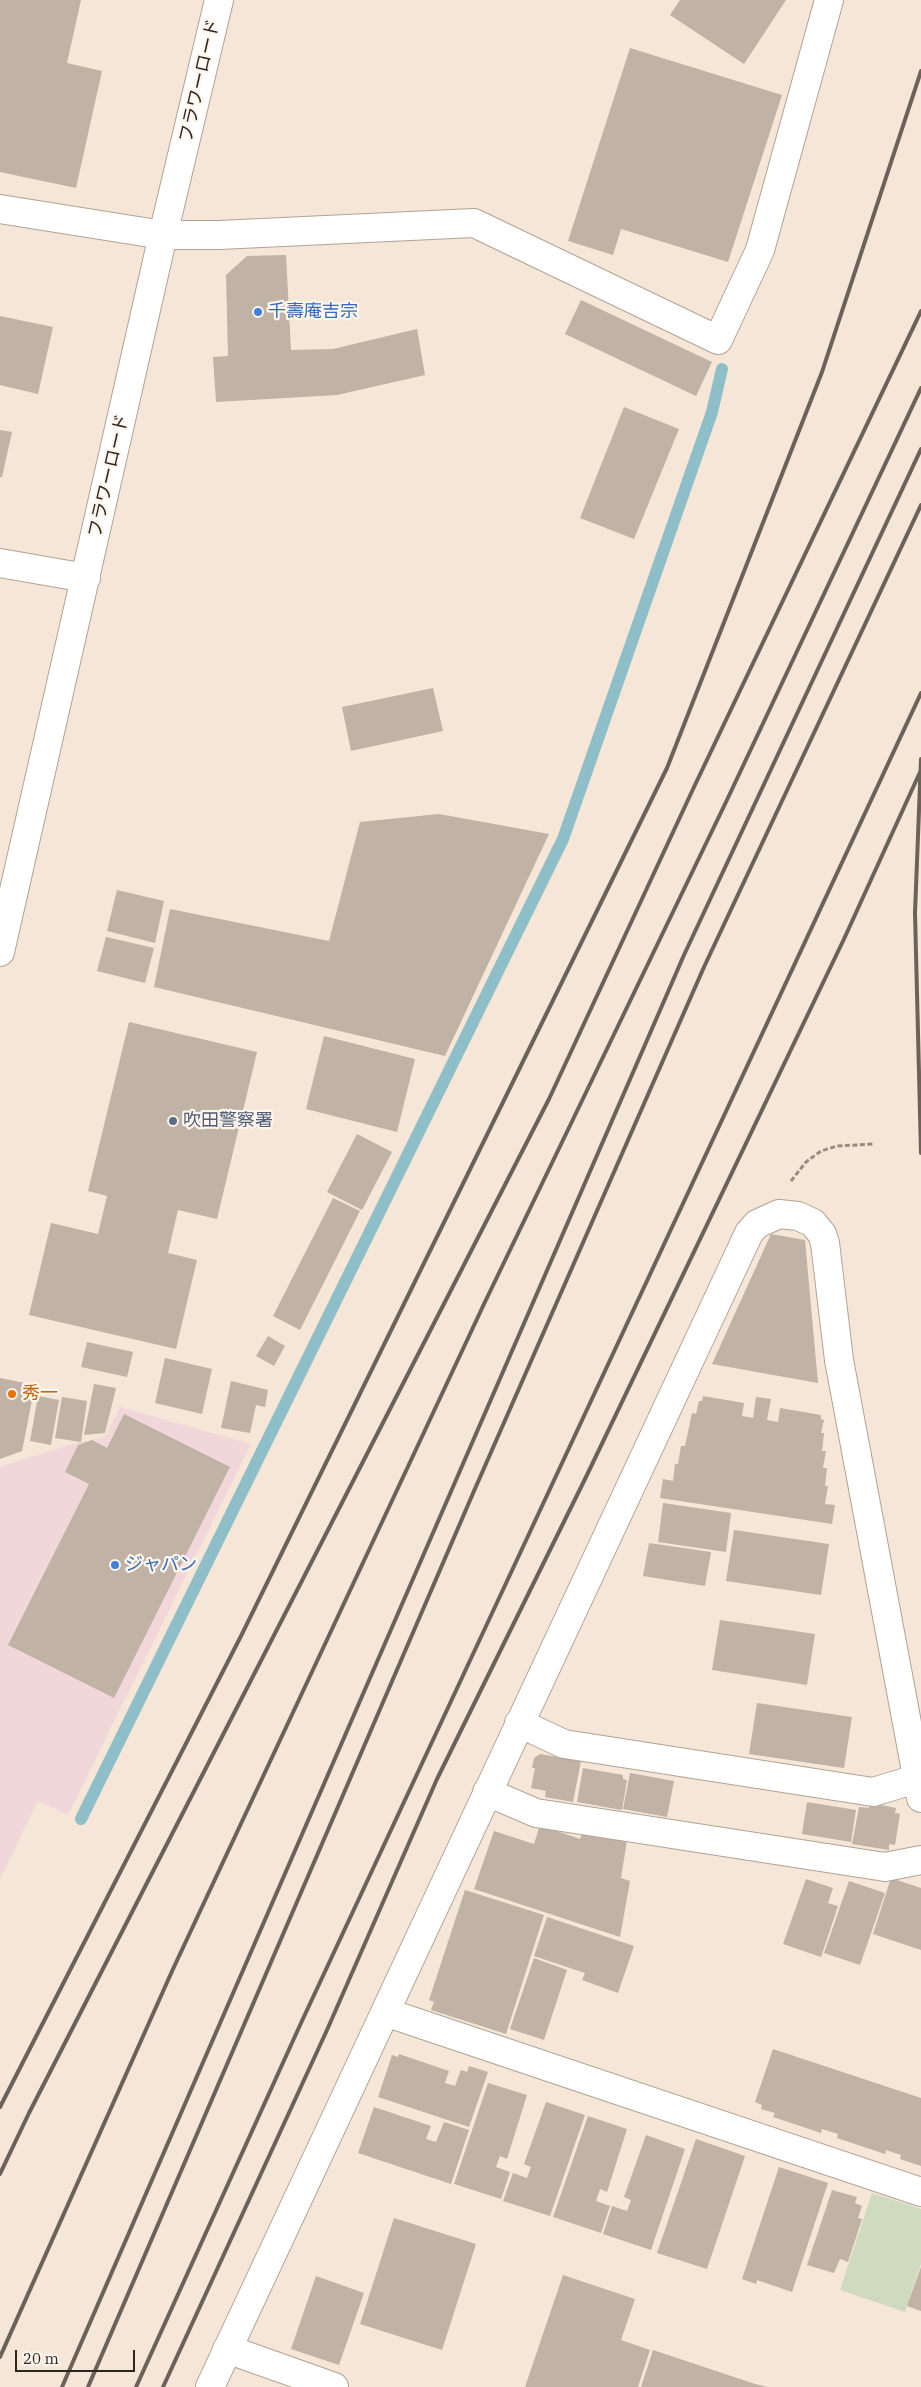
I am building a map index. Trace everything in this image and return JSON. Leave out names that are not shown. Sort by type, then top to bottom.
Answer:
[{"type":"street","name":"フラワーロード","points":[[0,952],[163,235],[219,0]]},
{"type":"street","points":[[0,210],[163,235],[228,234],[474,223],[718,340],[760,250],[829,0]]},
{"type":"street","points":[[0,563],[86,578]]},
{"type":"street","points":[[210,2387],[519,1723],[749,1233],[757,1224],[779,1214],[798,1216],[812,1223],[822,1234],[825,1243],[840,1370],[918,1788],[874,1792],[564,1744],[519,1723]]},
{"type":"street","points":[[487,1792],[536,1813],[885,1867],[921,1860]]},
{"type":"street","points":[[385,2012],[921,2192]]},
{"type":"street","points":[[227,2349],[334,2387]]},
{"type":"path","points":[[779,1214],[793,1176],[806,1162],[821,1151],[837,1146],[874,1144]]},
{"type":"shaded area","points":[[120,1407],[251,1444],[68,1815],[38,1801],[0,1879],[0,1467],[72,1444],[105,1437]]},
{"type":"green space","points":[[872,2193],[921,2209],[921,2264],[905,2312],[840,2290]]},
{"type":"building","points":[[0,0],[81,0],[67,63],[102,71],[76,188],[0,172]]},
{"type":"building","points":[[680,0],[786,0],[744,64],[670,15]]},
{"type":"building","points":[[630,48],[782,95],[728,262],[621,229],[613,255],[568,241]]},
{"type":"building","name":"千壽庵吉宗","points":[[286,255],[291,350],[333,349],[417,329],[425,375],[337,395],[216,402],[213,357],[228,356],[226,275],[247,256]]},
{"type":"building","points":[[581,300],[712,362],[696,396],[565,334]]},
{"type":"building","points":[[0,316],[53,327],[38,394],[0,385]]},
{"type":"building","points":[[624,407],[679,429],[634,539],[580,518]]},
{"type":"building","points":[[0,430],[12,432],[2,477],[0,477]]},
{"type":"building","points":[[433,688],[443,731],[351,751],[342,707]]},
{"type":"building","points":[[439,814],[549,834],[445,1056],[154,987],[170,909],[329,941],[360,822]]},
{"type":"building","points":[[117,890],[164,901],[155,943],[107,931]]},
{"type":"building","points":[[106,937],[154,948],[145,983],[97,971]]},
{"type":"building","name":"吹田警察署","points":[[129,1022],[257,1052],[217,1219],[178,1210],[168,1253],[197,1260],[176,1349],[29,1315],[51,1223],[98,1234],[107,1196],[88,1191]]},
{"type":"building","points":[[324,1036],[415,1059],[397,1132],[306,1109]]},
{"type":"building","points":[[357,1134],[392,1152],[362,1210],[327,1192]]},
{"type":"building","points":[[333,1198],[360,1211],[300,1330],[273,1316]]},
{"type":"building","points":[[771,1234],[805,1240],[818,1383],[712,1364]]},
{"type":"building","points":[[268,1336],[285,1346],[274,1366],[256,1356]]},
{"type":"building","points":[[87,1342],[133,1352],[127,1377],[81,1367]]},
{"type":"building","points":[[165,1358],[212,1369],[202,1414],[155,1403]]},
{"type":"building","points":[[0,1378],[35,1385],[22,1451],[0,1459]]},
{"type":"building","points":[[231,1381],[268,1390],[265,1407],[256,1405],[250,1433],[221,1428]]},
{"type":"building","points":[[94,1384],[116,1388],[105,1433],[84,1435]]},
{"type":"building","points":[[38,1396],[59,1400],[51,1445],[30,1441]]},
{"type":"building","points":[[703,1396],[744,1403],[742,1416],[753,1418],[756,1397],[771,1399],[767,1420],[778,1422],[780,1408],[821,1415],[821,1419],[824,1420],[821,1433],[824,1433],[822,1451],[826,1451],[823,1468],[827,1468],[825,1486],[828,1486],[825,1504],[835,1505],[832,1524],[660,1498],[663,1479],[673,1481],[675,1464],[678,1464],[681,1446],[685,1446],[692,1413],[696,1414],[699,1401],[702,1401]]},
{"type":"building","points":[[62,1397],[87,1401],[81,1442],[55,1438]]},
{"type":"building","name":"ジャパン","points":[[124,1414],[230,1467],[114,1698],[8,1645],[89,1484],[65,1472],[78,1445],[92,1440],[107,1448]]},
{"type":"building","points":[[663,1503],[731,1513],[726,1552],[658,1542]]},
{"type":"building","points":[[734,1530],[829,1544],[821,1595],[726,1581]]},
{"type":"building","points":[[649,1543],[711,1552],[705,1586],[643,1576]]},
{"type":"building","points":[[720,1620],[815,1634],[807,1685],[712,1670]]},
{"type":"building","points":[[757,1703],[852,1717],[844,1768],[749,1754]]},
{"type":"building","points":[[540,1754],[581,1761],[573,1802],[545,1797],[546,1791],[531,1788],[535,1768],[532,1768],[534,1758]]},
{"type":"building","points":[[583,1768],[623,1775],[623,1779],[627,1780],[622,1810],[577,1802]]},
{"type":"building","points":[[630,1773],[674,1781],[667,1817],[623,1809]]},
{"type":"building","points":[[807,1802],[856,1810],[851,1842],[802,1834]]},
{"type":"building","points":[[870,1803],[896,1808],[895,1813],[900,1814],[895,1845],[889,1844],[889,1850],[852,1844],[859,1807],[869,1808]]},
{"type":"building","points":[[540,1825],[580,1839],[582,1833],[627,1840],[621,1878],[630,1881],[620,1937],[474,1889],[494,1831],[534,1844]]},
{"type":"building","points":[[891,1878],[921,1888],[921,1950],[873,1934]]},
{"type":"building","points":[[806,1879],[833,1888],[828,1903],[838,1906],[821,1957],[783,1944]]},
{"type":"building","points":[[849,1881],[885,1893],[860,1965],[824,1953]]},
{"type":"building","points":[[465,1890],[544,1915],[506,2034],[431,2010],[434,2002],[429,2000]]},
{"type":"building","points":[[547,1917],[634,1946],[618,1993],[582,1980],[585,1973],[534,1956]]},
{"type":"building","points":[[534,1958],[567,1970],[544,2040],[510,2029]]},
{"type":"building","points":[[773,2049],[921,2098],[921,2166],[900,2159],[901,2155],[886,2150],[885,2154],[837,2138],[838,2134],[822,2129],[821,2133],[773,2117],[775,2113],[761,2109],[762,2105],[755,2102]]},
{"type":"building","points":[[399,2054],[449,2071],[445,2083],[455,2086],[461,2070],[467,2072],[469,2066],[488,2072],[469,2127],[378,2097],[392,2055],[398,2057]]},
{"type":"building","points":[[488,2083],[527,2095],[507,2159],[500,2156],[496,2167],[510,2172],[501,2199],[454,2184]]},
{"type":"building","points":[[546,2102],[585,2115],[550,2216],[503,2201],[513,2173],[527,2178],[531,2167],[524,2164]]},
{"type":"building","points":[[374,2107],[431,2126],[426,2139],[436,2142],[444,2122],[469,2130],[451,2184],[358,2153]]},
{"type":"building","points":[[588,2116],[627,2129],[607,2192],[600,2189],[596,2201],[610,2206],[601,2233],[553,2217]]},
{"type":"building","points":[[646,2135],[685,2149],[651,2250],[603,2234],[612,2206],[627,2211],[631,2200],[624,2197]]},
{"type":"building","points":[[696,2139],[745,2156],[707,2269],[657,2253]]},
{"type":"building","points":[[779,2167],[828,2183],[792,2292],[757,2280],[756,2284],[742,2279]]},
{"type":"building","points":[[832,2190],[857,2197],[855,2203],[862,2206],[858,2218],[862,2219],[848,2262],[840,2259],[834,2273],[807,2265]]},
{"type":"building","points":[[394,2218],[476,2244],[442,2350],[360,2324]]},
{"type":"building","points":[[921,2267],[921,2311],[907,2306]]},
{"type":"building","points":[[563,2275],[635,2299],[621,2340],[650,2350],[638,2387],[525,2387]]},
{"type":"building","points":[[316,2276],[364,2293],[339,2365],[291,2349]]},
{"type":"building","points":[[653,2350],[752,2383],[767,2387],[641,2387]]},
{"type":"waterway","points":[[81,1819],[563,839],[712,412],[722,369]]},
{"type":"railway","points":[[0,2107],[241,1636],[667,768],[822,372],[921,71]]},
{"type":"railway","points":[[0,2174],[29,2113],[549,1099],[694,787],[921,311]]},
{"type":"railway","points":[[0,2357],[173,1969],[484,1304],[726,802],[921,388]]},
{"type":"railway","points":[[62,2387],[684,955],[921,449]]},
{"type":"railway","points":[[88,2387],[474,1491],[704,967],[921,505]]},
{"type":"railway","points":[[136,2387],[301,2023],[921,693]]},
{"type":"railway","points":[[921,759],[915,913],[921,1153]]},
{"type":"railway","points":[[163,2387],[327,2030],[437,1779],[586,1477],[844,939],[921,770]]},
{"type":"place","name":"千壽庵吉宗","points":[[258,312]]},
{"type":"place","name":"吹田警察署","points":[[173,1121]]},
{"type":"place","name":"秀一","points":[[12,1394]]},
{"type":"place","name":"ジャパン","points":[[115,1565]]}]
